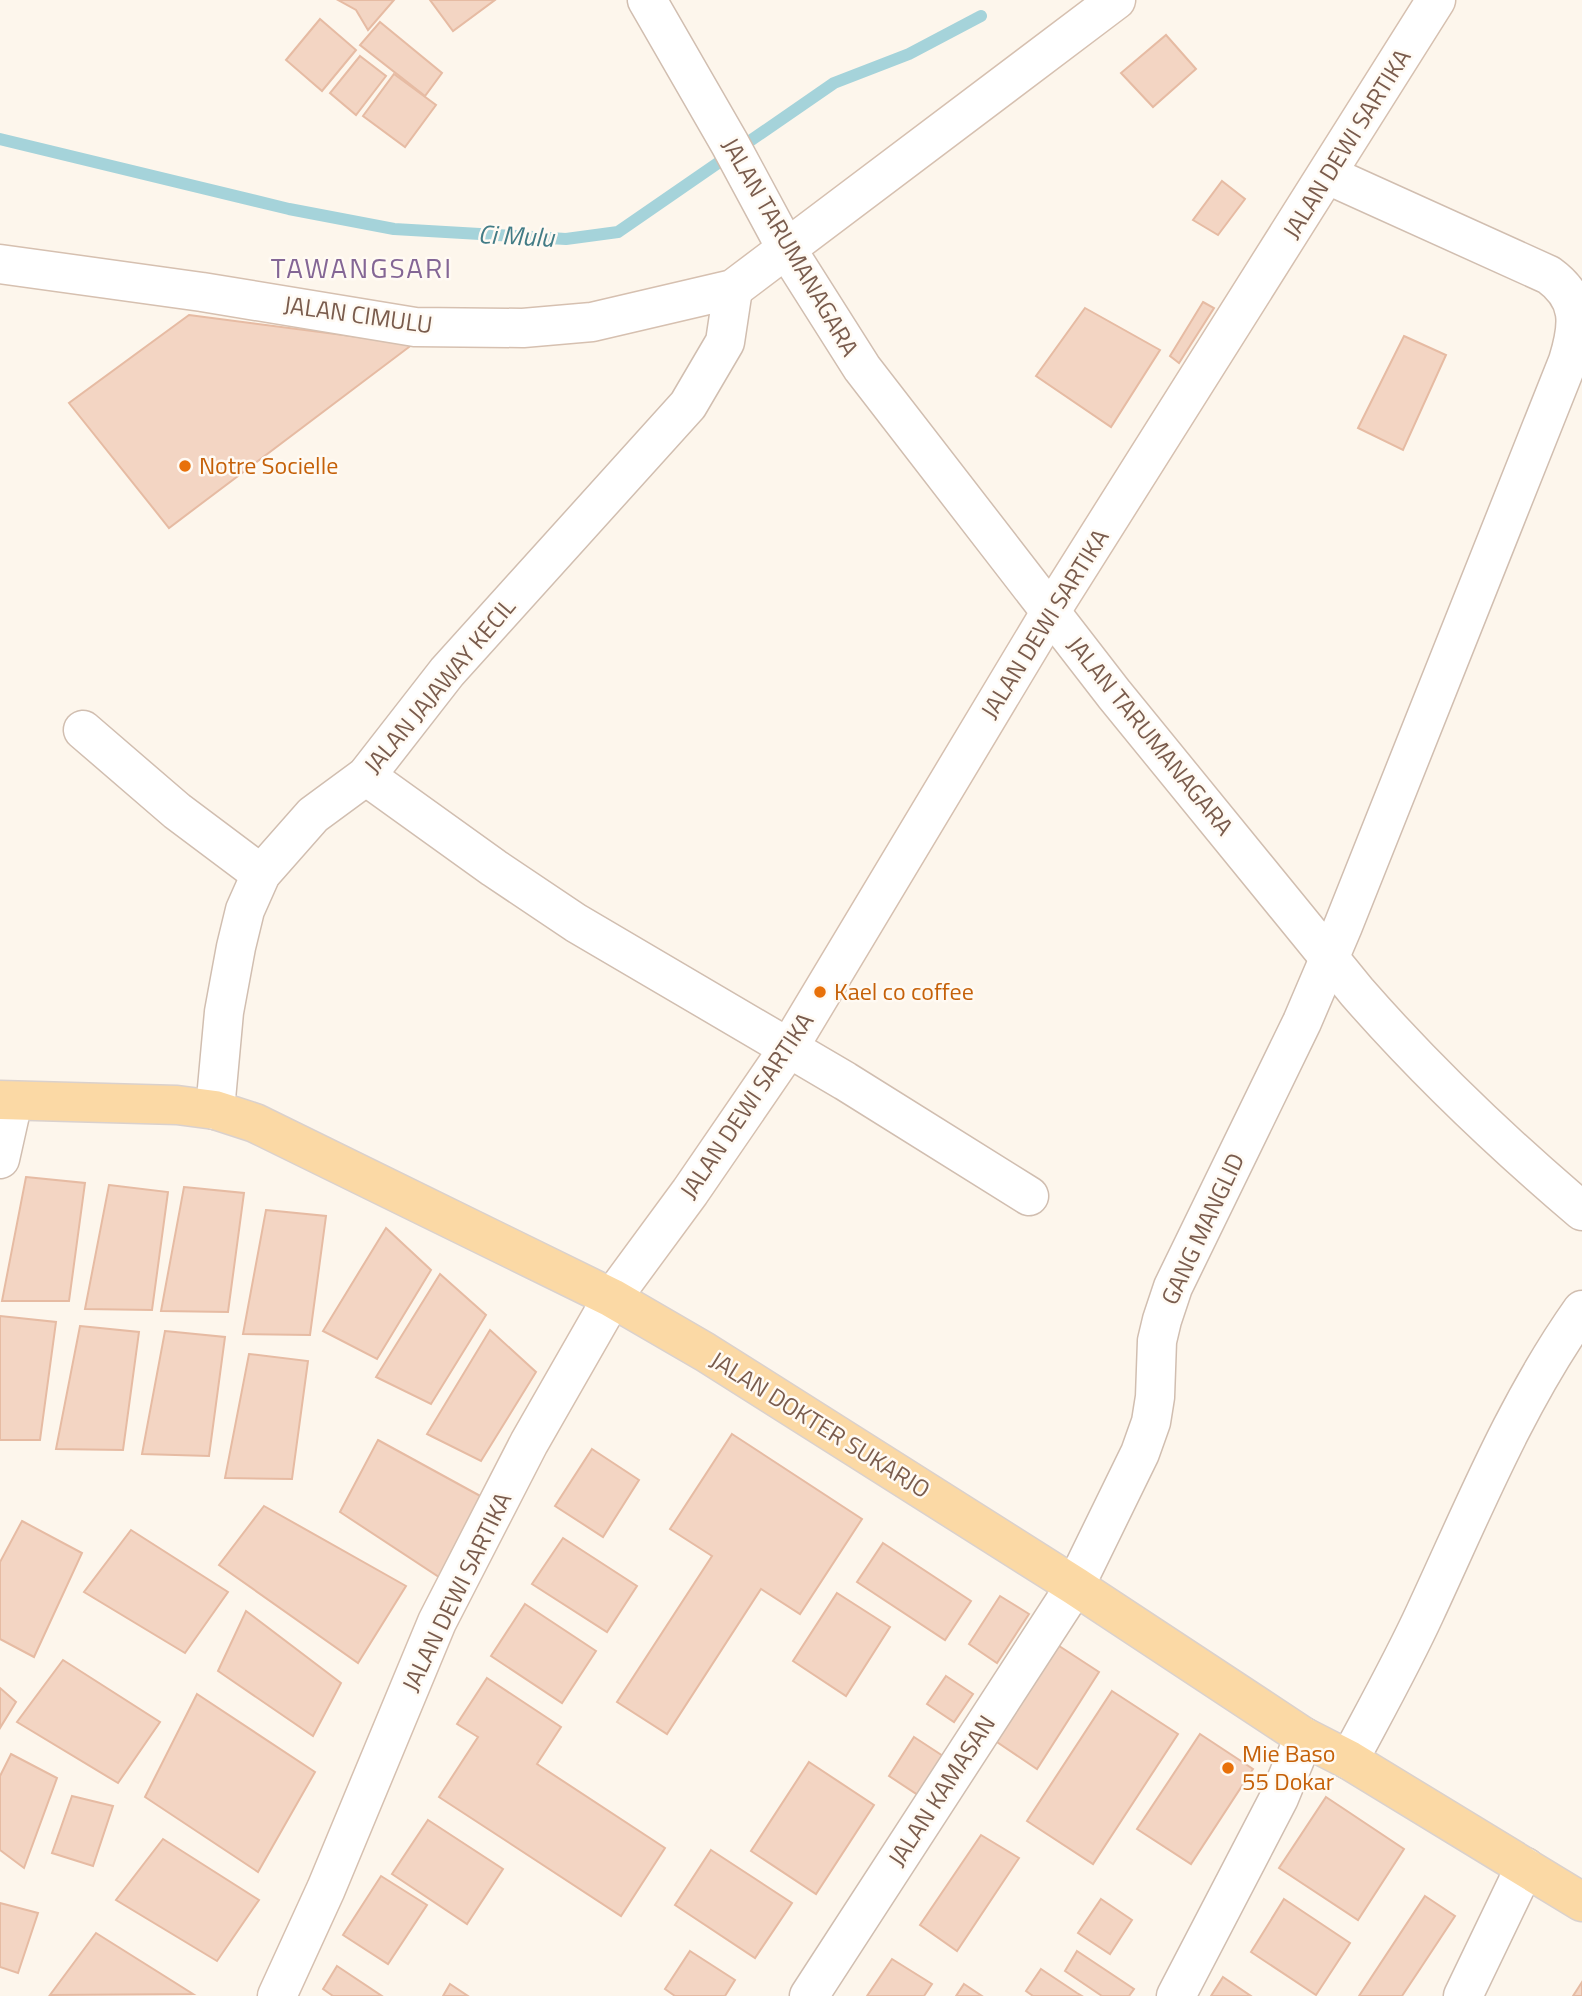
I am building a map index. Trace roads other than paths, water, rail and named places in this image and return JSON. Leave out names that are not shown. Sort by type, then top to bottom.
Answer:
[{"type":"main road","name":"JALAN DOKTER SUKARJO","points":[[6,1101],[177,1105],[215,1110],[255,1123],[612,1298],[705,1352],[1075,1586],[1304,1737],[1349,1760],[1582,1902]]},
{"type":"street","name":"JALAN TARUMANAGARA","points":[[647,0],[786,248],[862,368],[1114,694],[1390,1030],[1520,1158],[1582,1211]]},
{"type":"street","name":"JALAN CIMULU","points":[[0,264],[202,292],[415,327],[523,328],[592,323],[733,289],[1116,0]]},
{"type":"street","name":"JALAN DEWI SARTIKA","points":[[277,1996],[326,1889],[437,1622],[529,1443],[612,1298],[690,1192],[788,1049],[1051,611],[1437,0]]},
{"type":"street","points":[[1328,175],[1549,275],[1574,292]]},
{"type":"street","name":"JALAN JAJAWAY KECIL","points":[[215,1110],[224,1012],[236,947],[245,910],[261,874],[313,815],[366,776],[447,672],[688,405],[725,342],[733,289]]},
{"type":"street","name":"GANG MANGLID","points":[[1075,1586],[1140,1453],[1151,1422],[1155,1397],[1157,1341],[1161,1320],[1173,1287],[1302,1022],[1330,957],[1568,361],[1576,334],[1574,292]]},
{"type":"street","points":[[83,730],[177,811],[261,874]]},
{"type":"street","points":[[366,776],[576,923],[845,1081],[1030,1196]]},
{"type":"street","points":[[0,1159],[6,1101]]},
{"type":"street","points":[[1349,1760],[1425,1614],[1477,1499],[1525,1403],[1550,1358],[1582,1310]]},
{"type":"street","name":"JALAN KAMASAN","points":[[809,1996],[1075,1586]]},
{"type":"street","points":[[1176,1996],[1279,1798],[1304,1737]]},
{"type":"street","points":[[1463,1996],[1525,1867]]},
{"type":"waterway","name":"Ci Mulu","points":[[0,139],[289,209],[394,229],[566,239],[618,232],[834,83],[909,54],[981,16]]},
{"type":"place","name":"Notre Socielle","points":[[185,466]]},
{"type":"place","name":"Kael co coffee","points":[[820,992]]},
{"type":"place","name":"Mie Baso 55 Dokar","points":[[1228,1768]]},
{"type":"district","name":"TAWANGSARI","points":[[362,268]]}]
